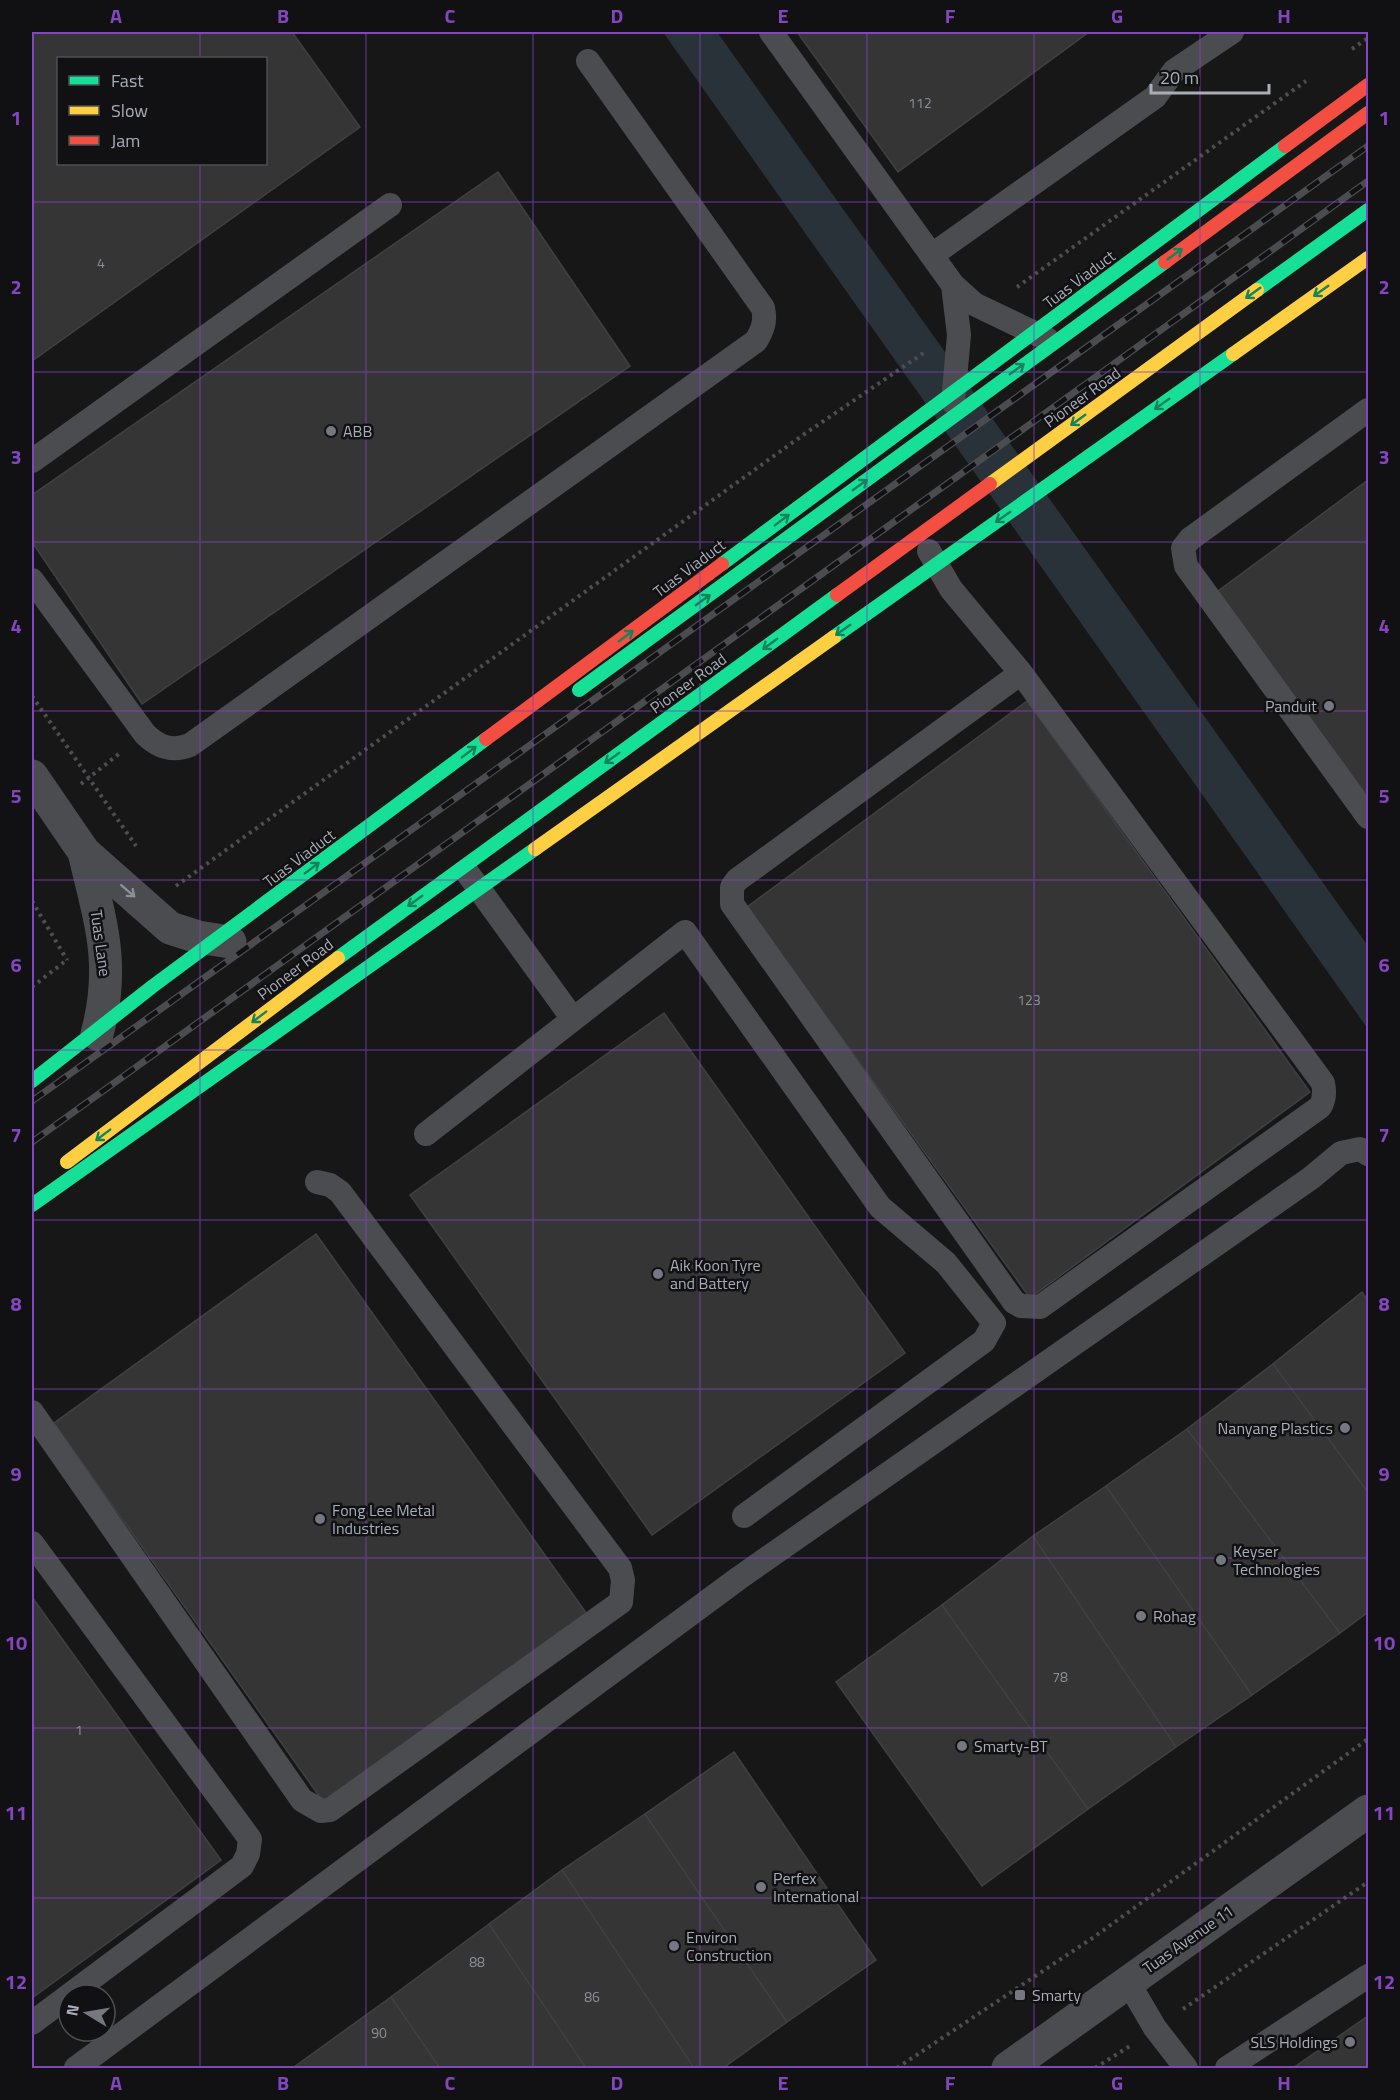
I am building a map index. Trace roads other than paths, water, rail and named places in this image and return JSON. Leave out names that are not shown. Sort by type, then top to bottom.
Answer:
[{"type":"main road","name":"Tuas Viaduct","points":[[32,1081],[162,979],[1368,86]]},
{"type":"main road","points":[[572,695],[1368,112]]},
{"type":"main road","name":"Pioneer Road","points":[[41,1181],[463,867],[1368,210]]},
{"type":"main road","points":[[32,1205],[1368,258]]},
{"type":"main road","points":[[32,1073],[97,1034],[230,942],[477,764]]},
{"type":"street","name":"Tuas Lane","points":[[32,776],[84,852],[146,907],[177,932],[230,942]]},
{"type":"street","name":"Tuas Lane","points":[[84,852],[103,934],[107,987],[97,1034]]},
{"type":"street","name":"Tuas Avenue 11","points":[[1008,2068],[1368,1811]]},
{"type":"lane","points":[[771,32],[953,285],[974,304],[1055,342]]},
{"type":"lane","points":[[932,255],[1155,98],[1174,71],[1232,32]]},
{"type":"lane","points":[[32,579],[145,734],[156,744],[180,748],[190,745],[756,341],[763,329],[765,318],[763,308],[588,61]]},
{"type":"lane","points":[[32,461],[390,205]]},
{"type":"lane","points":[[951,418],[953,285]]},
{"type":"lane","points":[[1368,410],[1190,538],[1183,548],[1186,566],[1368,817]]},
{"type":"lane","points":[[919,535],[951,589],[1021,673],[1323,1083],[1324,1095],[1320,1107],[1040,1307],[1030,1308],[1014,1302],[732,904],[731,896],[737,880],[1021,673]]},
{"type":"lane","points":[[463,867],[573,1019]]},
{"type":"lane","points":[[426,1134],[685,932],[880,1208],[946,1263],[994,1323],[984,1341],[744,1516]]},
{"type":"lane","points":[[76,2068],[739,1578],[1311,1178],[1341,1153],[1360,1149],[1368,1154]]},
{"type":"lane","points":[[32,1412],[302,1800],[321,1812],[330,1810],[621,1602],[624,1580],[620,1568],[340,1192],[330,1185],[317,1182]]},
{"type":"lane","points":[[32,1543],[250,1839],[248,1854],[242,1866],[32,2023]]},
{"type":"lane","points":[[1227,2068],[1368,1976]]},
{"type":"lane","points":[[1128,1982],[1155,2028],[1186,2068]]},
{"type":"railway","points":[[32,1101],[1368,146]]},
{"type":"railway","points":[[32,1142],[1368,181]]},
{"type":"place","name":"ABB","points":[[331,431]]},
{"type":"place","name":"Panduit","points":[[1329,706]]},
{"type":"place","name":"Aik Koon Tyre and Battery","points":[[658,1274]]},
{"type":"place","name":"Nanyang Plastics","points":[[1345,1428]]},
{"type":"place","name":"Fong Lee Metal Industries","points":[[320,1519]]},
{"type":"place","name":"Keyser Technologies","points":[[1221,1560]]},
{"type":"place","name":"Rohag","points":[[1141,1616]]},
{"type":"place","name":"Smarty-BT","points":[[962,1746]]},
{"type":"place","name":"Perfex International","points":[[761,1887]]},
{"type":"place","name":"Environ Construction","points":[[674,1946]]},
{"type":"place","name":"Smarty","points":[[1020,1995]]},
{"type":"place","name":"SLS Holdings","points":[[1350,2042]]}]
